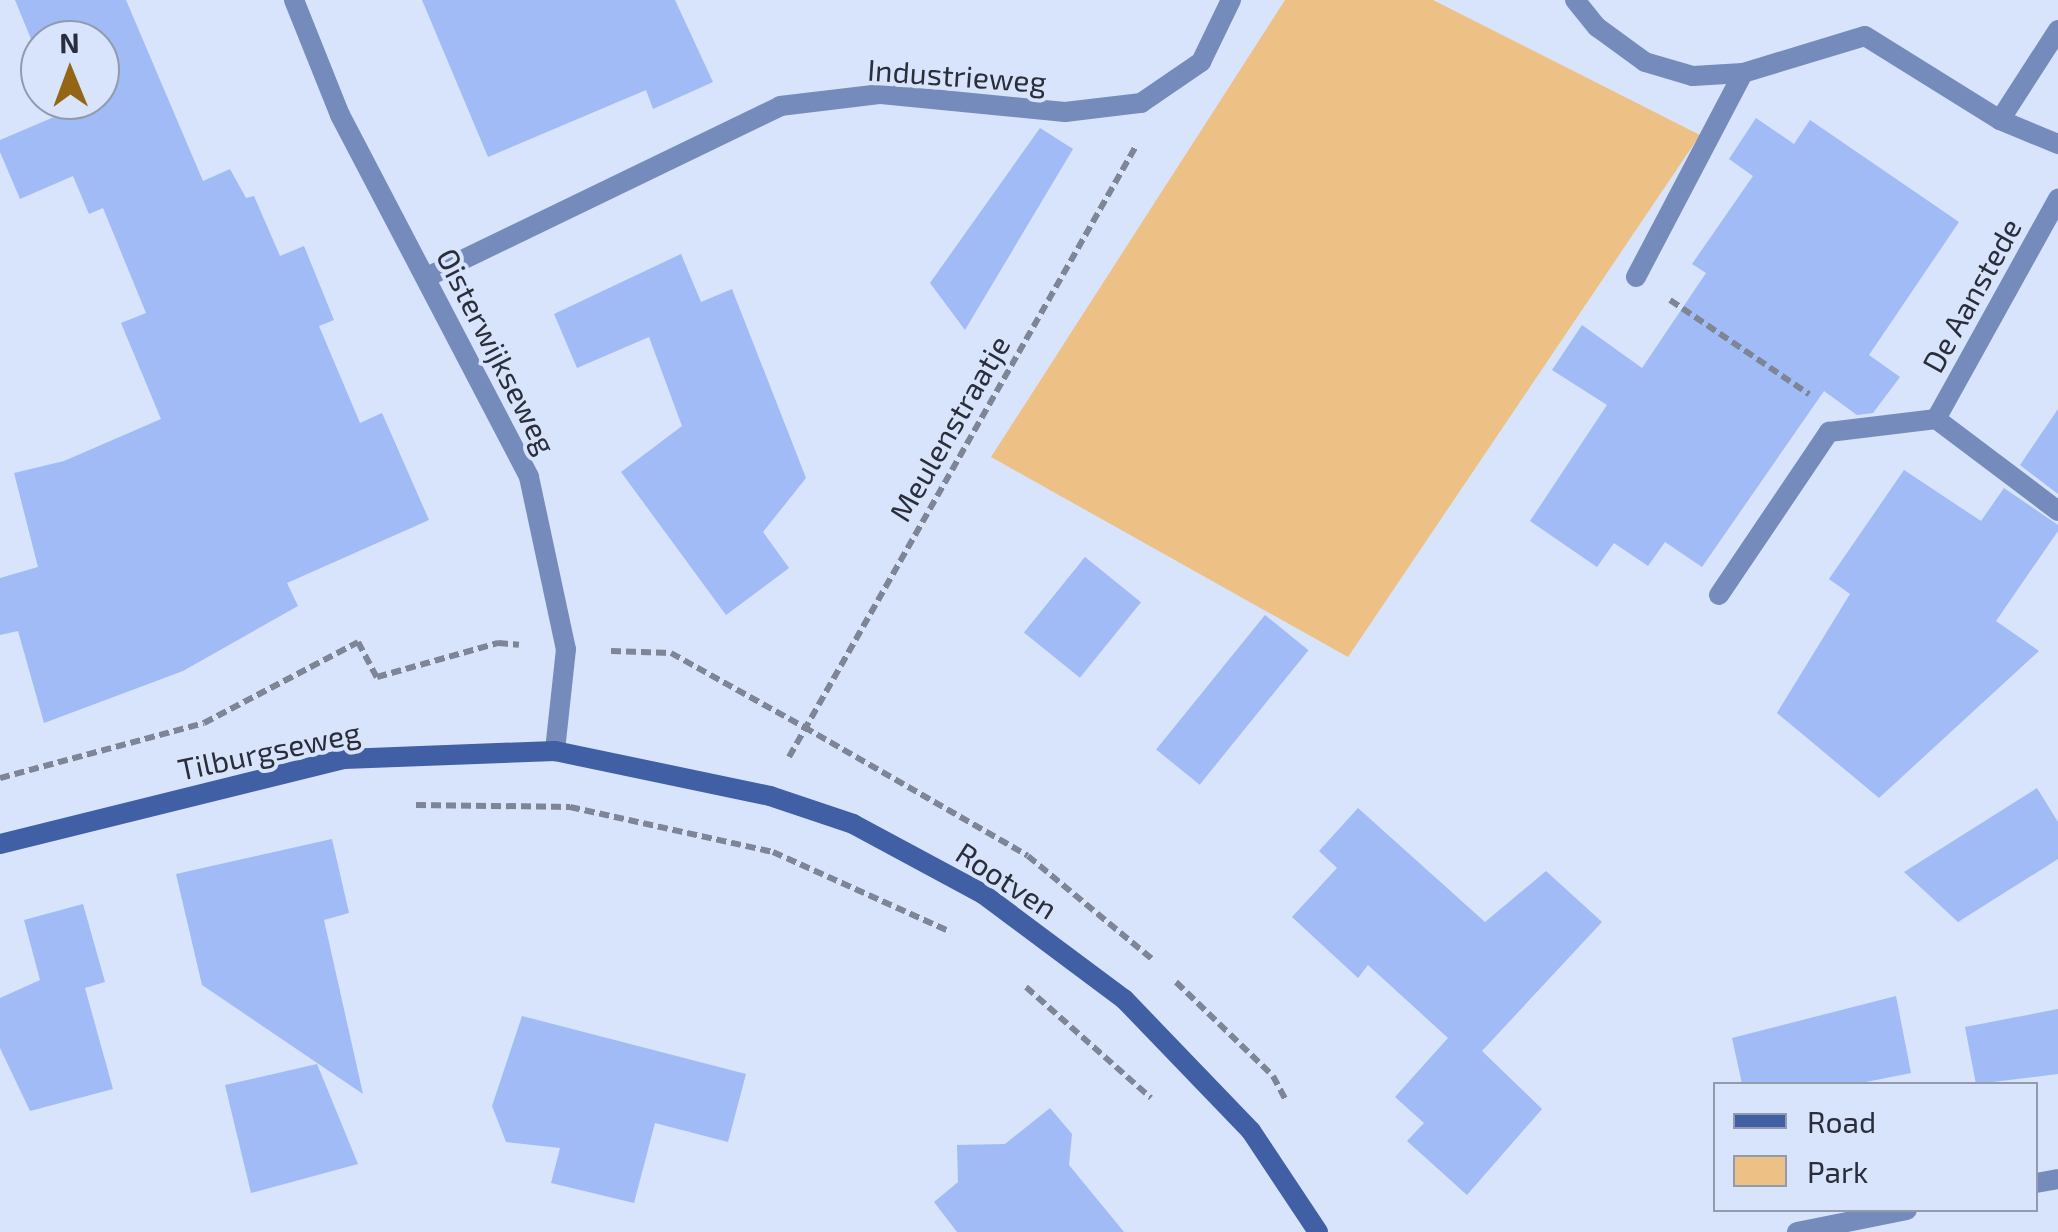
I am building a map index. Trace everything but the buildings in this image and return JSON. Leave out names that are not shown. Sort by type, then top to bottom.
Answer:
[{"type":"street","name":"Oisterwijkseweg","points":[[294,0],[340,115],[528,477],[566,649],[555,751]]},
{"type":"street","name":"Industrieweg","points":[[426,277],[780,106],[881,94],[1065,112],[1141,103],[1201,62],[1231,0]]},
{"type":"street","points":[[1575,0],[1597,27],[1645,62],[1693,76],[1744,73],[1865,36],[2000,120],[2058,144]]},
{"type":"street","points":[[2000,120],[2058,30]]},
{"type":"street","points":[[1636,276],[1744,73]]},
{"type":"street","name":"De Aanstede","points":[[1936,420],[2058,198]]},
{"type":"street","name":"De Aanstede","points":[[1719,596],[1828,432],[1936,420],[2058,510]]},
{"type":"street","name":"Rootven","points":[[555,751],[770,796],[853,824],[984,894],[1124,999],[1251,1131],[1318,1232]]},
{"type":"street","name":"Tilburgseweg","points":[[0,844],[344,759],[555,751]]},
{"type":"street","points":[[1797,1232],[1897,1212]]},
{"type":"path","name":"Meulenstraatje","points":[[770,796],[1172,84]]},
{"type":"path","points":[[1636,276],[1860,428]]},
{"type":"path","points":[[412,805],[570,807],[773,852],[968,940]]},
{"type":"path","points":[[1011,975],[1160,1106]]},
{"type":"green space","points":[[1285,0],[1433,0],[1700,135],[1348,657],[991,457]]}]
